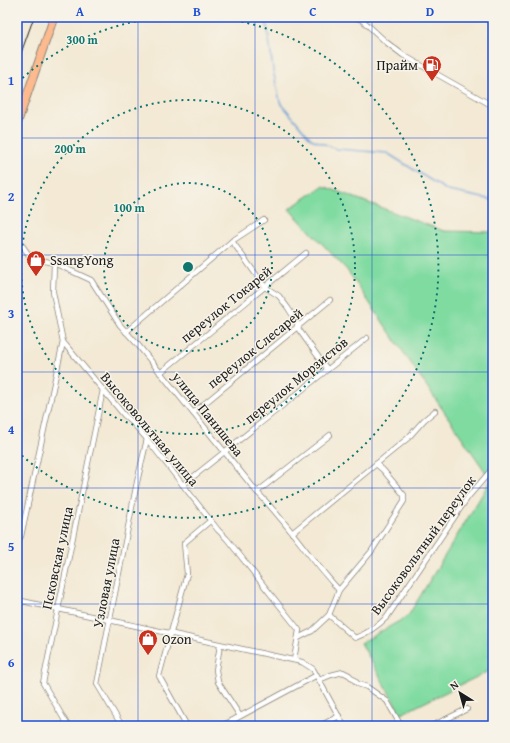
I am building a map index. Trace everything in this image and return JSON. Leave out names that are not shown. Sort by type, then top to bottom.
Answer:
[{"type":"main road","points":[[17,124],[54,17]]},
{"type":"street","points":[[361,17],[386,42],[403,55],[493,106]]},
{"type":"street","points":[[126,332],[232,241],[264,220]]},
{"type":"street","points":[[17,238],[31,258],[54,263]]},
{"type":"street","points":[[232,241],[265,287],[278,296],[297,322],[297,327],[327,369]]},
{"type":"street","name":"переулок Токарей","points":[[160,373],[306,253]]},
{"type":"street","name":"улица Панишева","points":[[54,263],[91,280],[104,302],[126,332],[257,492],[274,509],[315,563],[339,590]]},
{"type":"street","name":"Высоковольтная улица","points":[[54,263],[53,292],[63,342],[124,415],[147,439],[210,521],[227,539],[299,630],[298,638]]},
{"type":"street","name":"переулок Слесарей","points":[[193,413],[330,300]]},
{"type":"street","name":"переулок Морзистов","points":[[183,485],[367,338]]},
{"type":"street","points":[[17,543],[21,536],[63,342]]},
{"type":"street","name":"Псковская улица","points":[[68,726],[43,683],[103,390]]},
{"type":"street","points":[[292,533],[408,438],[424,420],[435,411]]},
{"type":"street","points":[[257,492],[330,435]]},
{"type":"street","name":"Узловая улица","points":[[122,726],[97,684],[147,439]]},
{"type":"street","points":[[294,660],[298,638],[312,631],[329,615],[339,590],[371,552],[404,501],[404,495],[376,464]]},
{"type":"street","name":"Высоковольтный переулок","points":[[329,615],[355,638],[366,634],[378,626],[387,617],[468,497],[493,468]]},
{"type":"street","points":[[187,726],[159,676],[187,574],[184,543],[210,521]]},
{"type":"street","points":[[17,600],[302,662],[313,669],[344,726]]},
{"type":"street","points":[[220,645],[216,670],[218,682],[240,716]]},
{"type":"street","points":[[222,726],[318,678],[343,672],[349,675],[358,684],[367,687],[387,701],[400,726]]},
{"type":"street","points":[[432,726],[467,709]]},
{"type":"street","points":[[320,726],[339,716]]},
{"type":"green space","points":[[323,186],[444,231],[493,232],[493,669],[401,714],[361,643],[408,616],[491,480],[347,270],[289,209]]},
{"type":"waterway","points":[[266,17],[273,70],[280,102],[311,139],[337,149],[387,153],[448,191],[493,200]]},
{"type":"tram line","points":[[17,64],[34,17]]},
{"type":"place","name":"Прайм","points":[[432,82]]},
{"type":"place","name":"SsangYong","points":[[36,277]]},
{"type":"place","name":"Ozon","points":[[148,656]]}]
